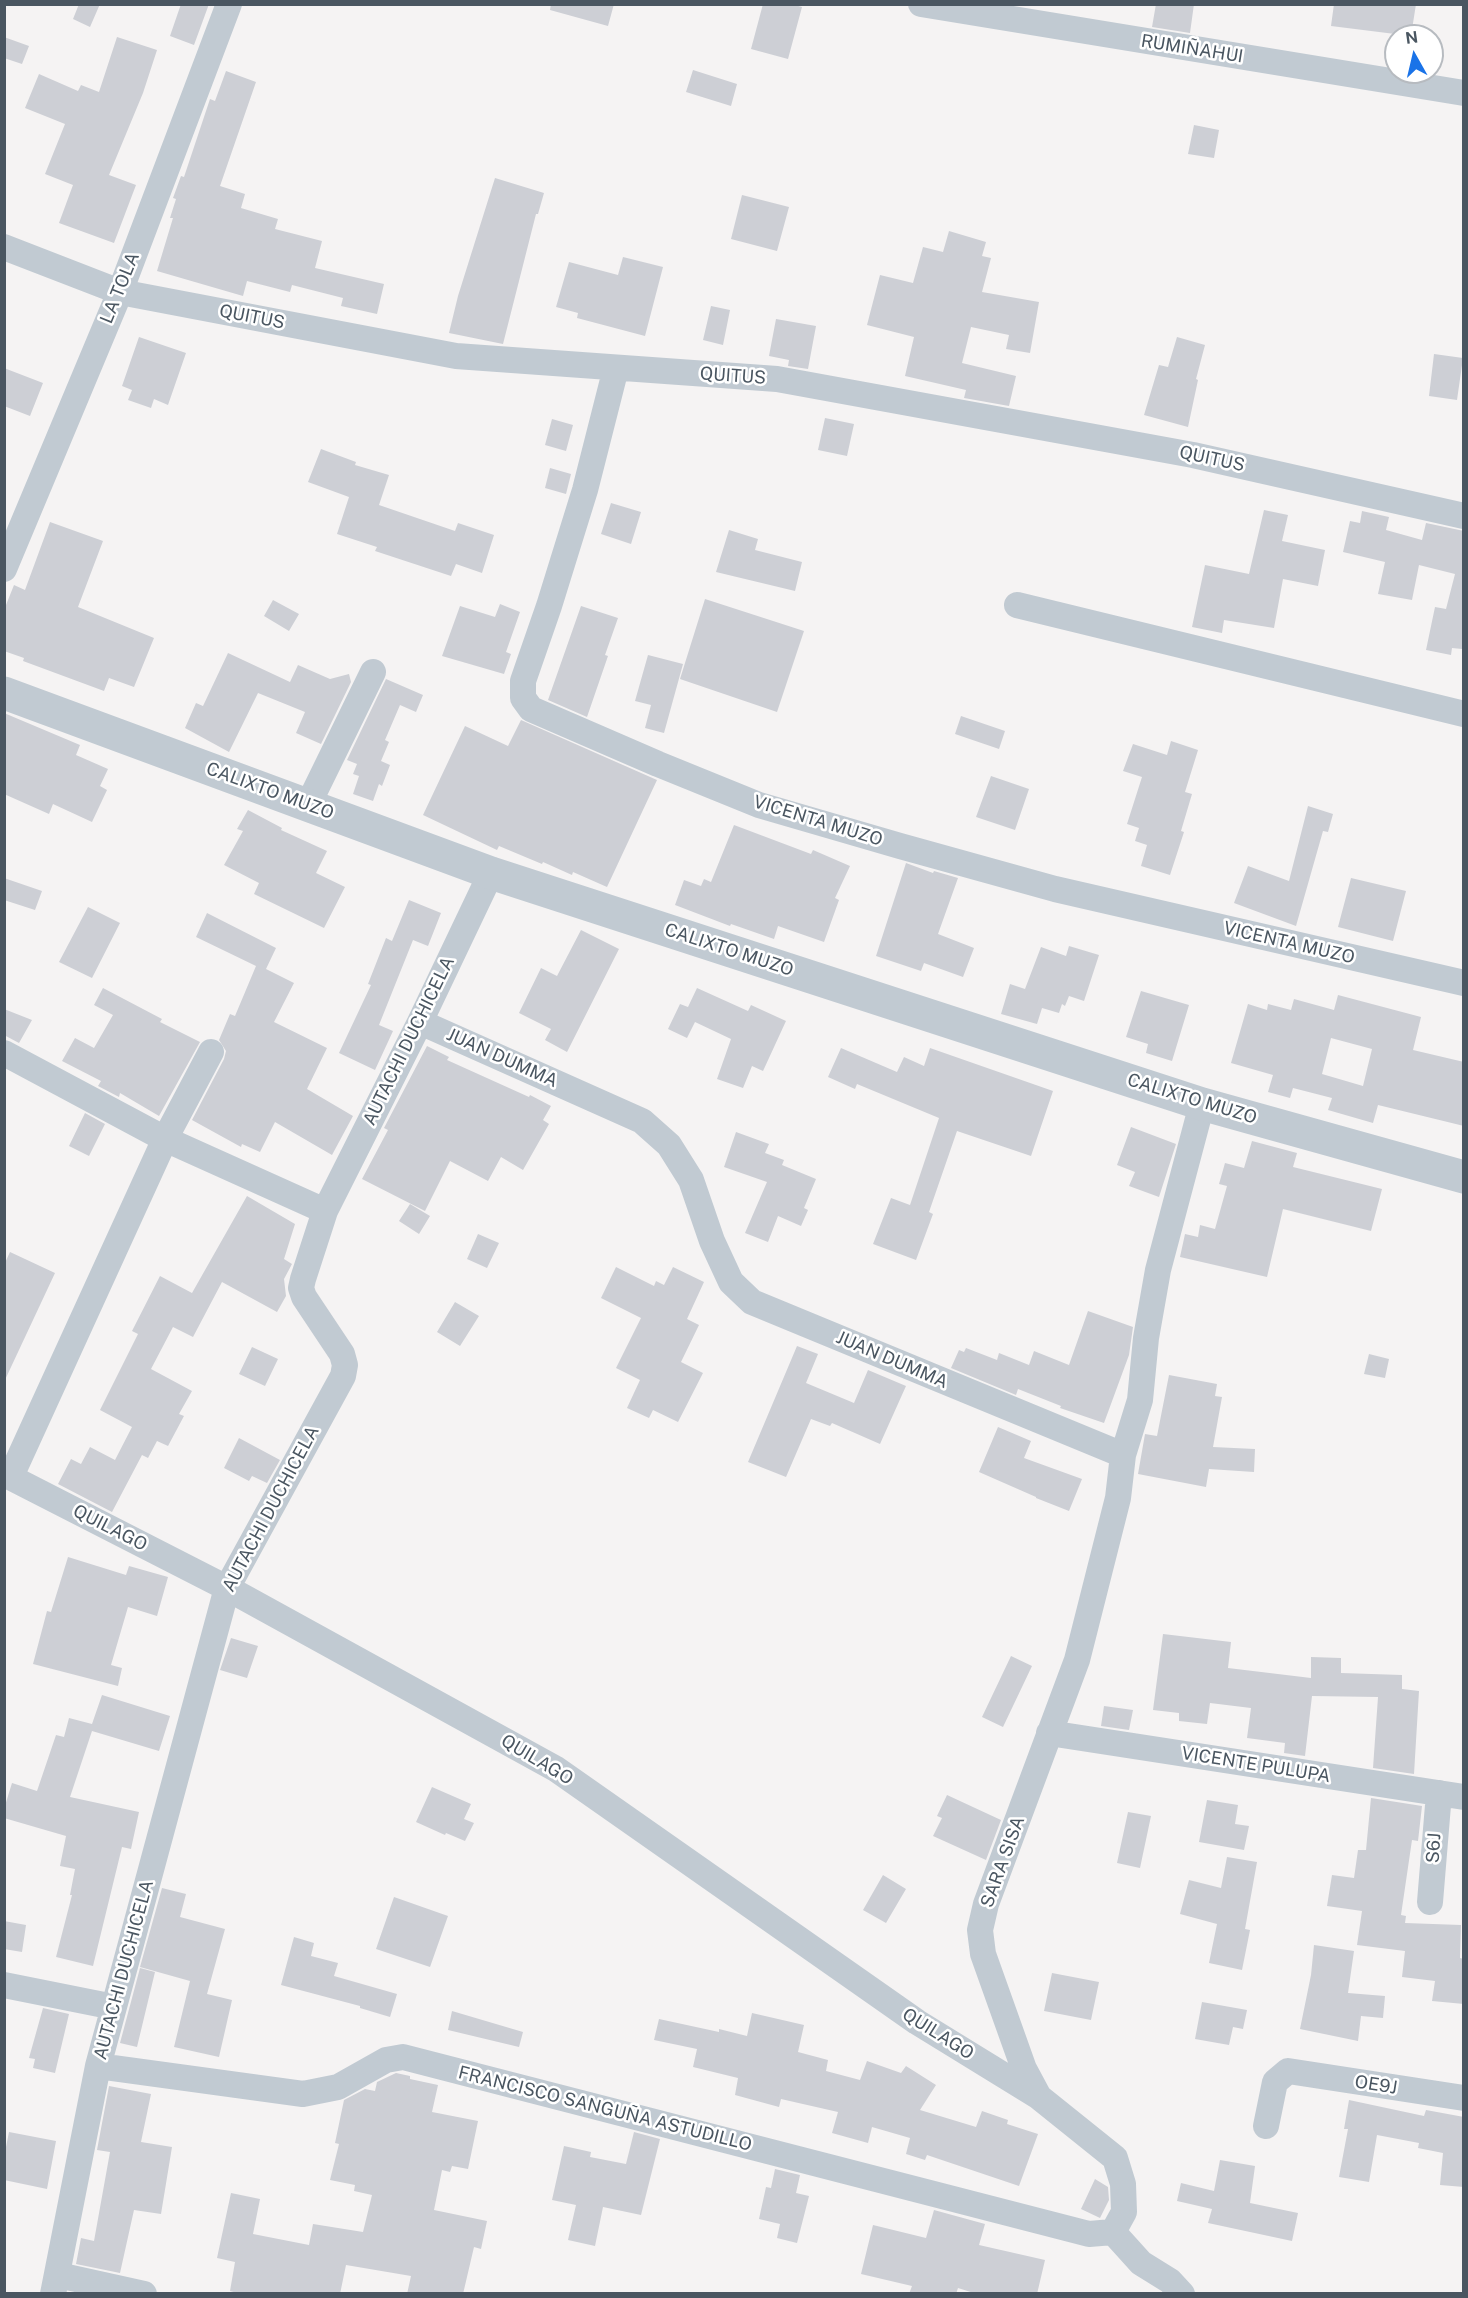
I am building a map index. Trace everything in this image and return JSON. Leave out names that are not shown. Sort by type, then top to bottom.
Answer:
[{"type":"street","name":"LA TOLA","points":[[4,569],[120,292],[229,4]]},
{"type":"street","name":"RUMIÑAHUI","points":[[921,4],[1464,93]]},
{"type":"street","name":"QUITUS","points":[[4,247],[120,292],[456,356],[777,379],[1193,455],[1464,516]]},
{"type":"street","name":"VICENTA MUZO","points":[[616,368],[585,490],[523,681],[523,698],[531,709],[658,765],[759,805],[1055,889],[1464,983]]},
{"type":"street","points":[[1017,605],[1464,714]]},
{"type":"street","points":[[308,805],[373,672]]},
{"type":"street","name":"CALIXTO MUZO","points":[[4,693],[490,873],[1202,1104],[1464,1177]]},
{"type":"street","name":"AUTACHI DUCHICELA","points":[[56,2284],[98,2067],[227,1588],[343,1376],[345,1365],[342,1354],[304,1297],[301,1288],[325,1210],[420,1022],[490,873]]},
{"type":"street","name":"JUAN DUMMA","points":[[420,1022],[642,1121],[669,1145],[691,1180],[712,1241],[730,1282],[752,1302],[1123,1455]]},
{"type":"street","points":[[4,1053],[165,1138],[325,1210]]},
{"type":"street","points":[[8,1475],[165,1138],[212,1053]]},
{"type":"street","points":[[1123,1455],[1140,1400],[1146,1338],[1158,1270],[1202,1104]]},
{"type":"street","name":"SARA SISA","points":[[1113,2232],[1124,2212],[1123,2184],[1115,2158],[1039,2097],[1024,2069],[983,1954],[980,1930],[986,1904],[1077,1660],[1118,1498],[1123,1455]]},
{"type":"street","name":"QUILAGO","points":[[8,1475],[227,1588],[556,1769],[917,2022],[1039,2097]]},
{"type":"street","name":"VICENTE PULUPA","points":[[1049,1733],[1451,1795]]},
{"type":"street","name":"S6J","points":[[1430,1902],[1451,1795]]},
{"type":"street","points":[[4,1985],[114,2007]]},
{"type":"street","name":"FRANCISCO SANGUÑA ASTUDILLO","points":[[98,2067],[303,2094],[338,2086],[386,2060],[404,2057],[1089,2234],[1113,2232]]},
{"type":"street","name":"OE9J","points":[[1266,2126],[1275,2082],[1288,2071],[1464,2098]]},
{"type":"street","points":[[1113,2232],[1141,2264],[1170,2281],[1182,2294]]},
{"type":"street","points":[[56,2284],[144,2294]]},
{"type":"building","points":[[79,4],[100,4],[90,27],[73,19]]},
{"type":"building","points":[[181,4],[209,4],[194,45],[170,36]]},
{"type":"building","points":[[551,4],[614,4],[608,26],[550,10]]},
{"type":"building","points":[[763,4],[791,4],[802,7],[788,59],[751,49]]},
{"type":"building","points":[[1156,4],[1194,4],[1190,33],[1152,27]]},
{"type":"building","points":[[1334,4],[1416,4],[1413,24],[1384,24],[1384,33],[1331,26]]},
{"type":"building","points":[[4,37],[29,46],[22,64],[4,58]]},
{"type":"building","points":[[117,37],[157,50],[143,93],[109,175],[136,185],[114,243],[59,223],[73,185],[45,174],[65,124],[25,108],[39,74],[78,91],[81,85],[99,92]]},
{"type":"building","points":[[693,70],[737,84],[731,106],[686,92]]},
{"type":"building","points":[[226,71],[256,82],[220,186],[245,194],[241,208],[278,219],[275,229],[322,241],[315,268],[384,284],[377,314],[341,306],[343,298],[292,285],[290,292],[247,281],[243,296],[157,271],[173,218],[170,218],[176,199],[173,198],[181,176],[184,177],[210,99],[215,101]]},
{"type":"building","points":[[1194,125],[1219,130],[1214,158],[1188,154]]},
{"type":"building","points":[[495,178],[544,193],[538,214],[536,214],[503,344],[449,333],[458,296]]},
{"type":"building","points":[[742,195],[789,207],[777,251],[731,239]]},
{"type":"building","points":[[949,231],[986,242],[982,256],[991,258],[982,292],[1039,302],[1030,353],[1006,349],[1009,335],[971,327],[962,363],[1016,376],[1009,406],[964,398],[966,390],[905,376],[914,337],[867,325],[880,275],[913,283],[923,247],[943,252]]},
{"type":"building","points":[[623,257],[663,267],[645,336],[577,318],[578,313],[556,307],[569,262],[618,275]]},
{"type":"building","points":[[711,306],[730,310],[723,345],[703,340]]},
{"type":"building","points":[[776,319],[816,326],[808,369],[788,366],[789,360],[769,356]]},
{"type":"building","points":[[139,337],[186,353],[168,405],[154,399],[151,408],[128,400],[132,390],[122,386]]},
{"type":"building","points":[[1177,337],[1205,345],[1196,379],[1198,380],[1188,427],[1144,415],[1159,365],[1168,367]]},
{"type":"building","points":[[1434,354],[1463,358],[1457,400],[1429,396]]},
{"type":"building","points":[[4,368],[43,383],[30,416],[4,406]]},
{"type":"building","points":[[825,418],[854,424],[847,456],[818,450]]},
{"type":"building","points":[[552,419],[573,425],[566,451],[545,445]]},
{"type":"building","points":[[321,449],[356,462],[355,465],[389,475],[379,505],[455,531],[458,523],[494,535],[482,573],[456,564],[451,576],[375,551],[377,547],[337,534],[349,497],[308,482]]},
{"type":"building","points":[[550,468],[571,474],[566,494],[545,488]]},
{"type":"building","points":[[611,503],[641,512],[631,544],[601,534]]},
{"type":"building","points":[[1264,510],[1288,515],[1282,541],[1325,550],[1318,586],[1283,579],[1274,628],[1224,620],[1222,633],[1192,627],[1205,565],[1249,574]]},
{"type":"building","points":[[1362,511],[1389,517],[1386,530],[1422,540],[1426,523],[1464,531],[1464,638],[1462,649],[1452,648],[1451,655],[1426,650],[1435,607],[1446,609],[1455,574],[1419,565],[1412,600],[1378,594],[1385,562],[1343,552],[1350,521],[1360,523]]},
{"type":"building","points":[[50,522],[103,541],[78,607],[154,638],[134,687],[109,678],[104,691],[23,661],[24,658],[4,651],[4,610],[14,585],[25,590]]},
{"type":"building","points":[[729,530],[758,539],[755,550],[802,562],[795,591],[716,572]]},
{"type":"building","points":[[705,599],[804,631],[777,712],[680,679]]},
{"type":"building","points":[[273,600],[299,614],[289,631],[264,616]]},
{"type":"building","points":[[500,604],[520,612],[506,652],[511,654],[504,674],[442,656],[460,606],[495,617]]},
{"type":"building","points":[[581,606],[618,618],[605,655],[608,656],[587,717],[548,700]]},
{"type":"building","points":[[228,653],[290,682],[298,665],[330,679],[349,674],[351,682],[321,744],[296,733],[305,712],[258,693],[229,752],[185,728],[196,703],[203,706]]},
{"type":"building","points":[[648,655],[683,664],[664,733],[645,728],[651,705],[635,701]]},
{"type":"building","points":[[386,679],[423,695],[416,712],[400,705],[385,740],[389,742],[381,761],[390,765],[382,786],[379,784],[373,801],[353,794],[359,776],[353,774],[357,764],[347,760]]},
{"type":"building","points":[[4,713],[80,745],[76,755],[108,769],[100,786],[107,790],[92,822],[53,804],[49,814],[4,794]]},
{"type":"building","points":[[961,716],[1005,731],[999,749],[955,734]]},
{"type":"building","points":[[521,720],[657,780],[607,887],[573,872],[572,875],[499,846],[497,850],[423,815],[465,726],[508,746]]},
{"type":"building","points":[[1171,741],[1198,750],[1185,792],[1192,794],[1181,831],[1184,832],[1170,875],[1141,866],[1147,845],[1135,841],[1139,828],[1127,824],[1142,777],[1123,771],[1133,744],[1167,755]]},
{"type":"building","points":[[991,776],[1029,789],[1015,830],[976,817]]},
{"type":"building","points":[[1308,806],[1333,814],[1328,832],[1323,831],[1296,926],[1234,903],[1248,866],[1289,881]]},
{"type":"building","points":[[248,810],[282,828],[281,830],[327,851],[316,873],[345,887],[324,928],[254,894],[259,883],[224,865],[243,831],[237,829]]},
{"type":"building","points":[[734,825],[811,854],[813,850],[850,866],[835,898],[839,900],[824,942],[778,926],[774,939],[731,924],[730,926],[675,905],[684,880],[701,886],[704,879],[711,882]]},
{"type":"building","points":[[906,863],[933,873],[934,871],[958,878],[938,934],[974,948],[963,977],[924,963],[921,971],[876,956]]},
{"type":"building","points":[[4,878],[42,891],[35,910],[4,900]]},
{"type":"building","points":[[1351,878],[1406,891],[1393,941],[1338,927]]},
{"type":"building","points":[[409,900],[441,913],[428,946],[413,940],[379,1025],[393,1031],[375,1070],[339,1053],[371,985],[368,984],[386,938],[392,941]]},
{"type":"building","points":[[88,907],[120,923],[92,978],[59,962]]},
{"type":"building","points":[[207,913],[276,948],[266,969],[294,983],[274,1022],[327,1048],[307,1089],[353,1116],[332,1155],[275,1122],[260,1152],[242,1144],[241,1147],[192,1120],[224,1059],[226,1051],[219,1040],[230,1014],[235,1016],[256,966],[196,937]]},
{"type":"building","points":[[581,930],[619,949],[567,1052],[545,1040],[551,1029],[519,1013],[541,968],[557,976]]},
{"type":"building","points":[[1069,946],[1099,955],[1084,1001],[1069,996],[1065,1006],[1062,1004],[1059,1013],[1042,1008],[1037,1024],[1001,1014],[1010,984],[1025,989],[1041,947],[1066,956]]},
{"type":"building","points":[[103,988],[162,1019],[160,1022],[200,1042],[159,1116],[120,1093],[119,1097],[98,1086],[101,1081],[62,1061],[75,1038],[94,1048],[113,1015],[94,1005]]},
{"type":"building","points":[[697,988],[748,1011],[751,1005],[786,1021],[763,1071],[752,1066],[743,1088],[717,1079],[731,1039],[695,1022],[687,1038],[668,1029],[680,1004],[688,1007]]},
{"type":"building","points":[[1141,991],[1189,1005],[1172,1061],[1146,1053],[1148,1044],[1126,1037]]},
{"type":"building","points":[[1338,995],[1421,1017],[1413,1050],[1464,1062],[1464,1126],[1378,1105],[1373,1123],[1328,1110],[1332,1098],[1293,1088],[1290,1098],[1268,1092],[1273,1075],[1231,1063],[1248,1004],[1267,1010],[1268,1004],[1291,1010],[1294,999],[1334,1010]],"holes":[[[1331,1038],[1372,1049],[1363,1086],[1322,1074]]]},
{"type":"building","points":[[4,1009],[32,1020],[19,1043],[4,1035]]},
{"type":"building","points":[[427,1046],[449,1057],[447,1060],[551,1106],[543,1120],[549,1124],[523,1170],[501,1157],[488,1181],[450,1161],[425,1211],[362,1179],[388,1130],[384,1128]]},
{"type":"building","points":[[841,1048],[897,1072],[904,1057],[924,1066],[930,1048],[1053,1091],[1031,1156],[957,1131],[929,1212],[933,1214],[916,1260],[873,1244],[891,1198],[910,1205],[939,1118],[857,1084],[855,1089],[828,1077]]},
{"type":"building","points":[[85,1113],[105,1124],[89,1156],[69,1146]]},
{"type":"building","points":[[1131,1127],[1176,1144],[1159,1197],[1129,1186],[1135,1172],[1117,1165]]},
{"type":"building","points":[[736,1132],[769,1144],[765,1153],[784,1160],[782,1165],[816,1179],[804,1208],[808,1210],[801,1226],[778,1216],[768,1242],[745,1233],[767,1182],[724,1167]]},
{"type":"building","points":[[1252,1141],[1297,1153],[1293,1167],[1382,1189],[1371,1231],[1283,1209],[1267,1277],[1180,1257],[1185,1234],[1198,1237],[1200,1225],[1215,1229],[1227,1186],[1219,1184],[1225,1163],[1244,1168]]},
{"type":"building","points":[[247,1196],[295,1224],[284,1259],[292,1264],[284,1279],[286,1296],[277,1312],[222,1282],[193,1337],[173,1327],[151,1369],[192,1391],[179,1414],[184,1416],[168,1446],[157,1441],[148,1458],[142,1455],[112,1512],[58,1484],[71,1459],[81,1464],[90,1447],[115,1460],[132,1427],[100,1410],[138,1334],[132,1331],[160,1276],[192,1293]]},
{"type":"building","points":[[410,1204],[430,1216],[419,1234],[399,1221]]},
{"type":"building","points":[[478,1234],[499,1243],[487,1268],[467,1259]]},
{"type":"building","points":[[10,1252],[55,1273],[4,1382],[4,1265]]},
{"type":"building","points":[[616,1267],[654,1286],[656,1281],[664,1285],[673,1267],[704,1282],[687,1319],[699,1325],[681,1362],[703,1373],[678,1422],[653,1410],[649,1418],[627,1408],[640,1380],[616,1368],[641,1318],[601,1298]]},
{"type":"building","points":[[455,1302],[479,1316],[460,1346],[437,1332]]},
{"type":"building","points":[[1088,1311],[1133,1327],[1129,1355],[1104,1423],[1060,1408],[1061,1406],[1018,1389],[1016,1395],[951,1368],[959,1350],[964,1352],[966,1348],[997,1360],[999,1353],[1029,1365],[1034,1351],[1069,1365]]},
{"type":"building","points":[[797,1346],[818,1354],[806,1383],[854,1403],[868,1370],[906,1386],[880,1444],[832,1423],[830,1426],[811,1419],[786,1477],[748,1462]]},
{"type":"building","points":[[252,1347],[278,1359],[265,1386],[239,1374]]},
{"type":"building","points":[[1369,1354],[1389,1359],[1385,1378],[1364,1374]]},
{"type":"building","points":[[1169,1375],[1217,1384],[1215,1396],[1222,1397],[1213,1447],[1255,1449],[1254,1472],[1209,1469],[1206,1487],[1138,1474],[1145,1434],[1157,1436]]},
{"type":"building","points":[[998,1427],[1031,1441],[1024,1458],[1082,1479],[1069,1511],[979,1472]]},
{"type":"building","points":[[239,1438],[280,1460],[267,1483],[252,1476],[249,1481],[224,1468]]},
{"type":"building","points":[[68,1557],[126,1575],[129,1566],[168,1577],[157,1616],[128,1607],[111,1665],[122,1668],[118,1686],[33,1664],[47,1611],[51,1612]]},
{"type":"building","points":[[1163,1634],[1231,1642],[1228,1668],[1311,1678],[1311,1657],[1341,1658],[1341,1673],[1402,1675],[1402,1689],[1419,1691],[1414,1774],[1373,1768],[1378,1697],[1312,1696],[1305,1756],[1284,1753],[1285,1743],[1247,1738],[1251,1708],[1210,1703],[1207,1724],[1179,1721],[1179,1713],[1153,1710]]},
{"type":"building","points":[[231,1638],[258,1646],[247,1678],[220,1670]]},
{"type":"building","points":[[1011,1656],[1032,1666],[1003,1727],[982,1717]]},
{"type":"building","points":[[102,1695],[170,1716],[159,1751],[92,1731],[70,1797],[139,1812],[131,1849],[122,1847],[93,1966],[56,1957],[72,1895],[70,1895],[75,1869],[60,1866],[66,1836],[4,1818],[4,1809],[12,1783],[37,1791],[56,1735],[64,1737],[69,1718],[92,1724]]},
{"type":"building","points":[[1104,1706],[1133,1710],[1129,1730],[1101,1726]]},
{"type":"building","points":[[432,1787],[471,1804],[464,1819],[474,1823],[465,1841],[416,1822]]},
{"type":"building","points":[[947,1795],[1001,1820],[986,1860],[933,1836],[942,1818],[937,1816]]},
{"type":"building","points":[[1371,1798],[1422,1806],[1418,1841],[1412,1840],[1401,1915],[1406,1916],[1405,1923],[1461,1925],[1460,1958],[1464,1959],[1464,2004],[1432,2001],[1435,1981],[1402,1977],[1405,1951],[1357,1945],[1362,1911],[1327,1906],[1332,1875],[1354,1878],[1358,1850],[1366,1850]]},
{"type":"building","points":[[1207,1800],[1238,1805],[1235,1824],[1249,1826],[1244,1850],[1199,1842]]},
{"type":"building","points":[[1128,1812],[1151,1816],[1140,1868],[1117,1863]]},
{"type":"building","points":[[1227,1857],[1257,1862],[1245,1929],[1250,1930],[1242,1970],[1209,1963],[1217,1924],[1180,1914],[1189,1880],[1221,1888]]},
{"type":"building","points":[[883,1875],[906,1889],[886,1923],[863,1910]]},
{"type":"building","points":[[162,1888],[186,1894],[180,1917],[225,1929],[207,1994],[232,2000],[219,2057],[174,2047],[190,1981],[140,1967]]},
{"type":"building","points":[[394,1897],[448,1916],[430,1967],[376,1949]]},
{"type":"building","points":[[4,1921],[26,1925],[22,1952],[4,1949]]},
{"type":"building","points":[[294,1937],[314,1943],[311,1956],[338,1963],[334,1976],[397,1994],[390,2017],[360,2008],[360,2006],[281,1985]]},
{"type":"building","points":[[1314,1945],[1354,1951],[1348,1993],[1385,1996],[1383,2018],[1361,2016],[1358,2041],[1300,2029],[1311,1975]]},
{"type":"building","points":[[140,1968],[155,1972],[137,2047],[120,2043]]},
{"type":"building","points":[[1052,1973],[1099,1982],[1091,2020],[1044,2011]]},
{"type":"building","points":[[1202,2002],[1247,2010],[1243,2029],[1233,2027],[1229,2045],[1195,2039]]},
{"type":"building","points":[[43,2008],[69,2014],[55,2073],[33,2068],[35,2059],[29,2058]]},
{"type":"building","points":[[452,2011],[523,2032],[519,2047],[448,2030]]},
{"type":"building","points":[[752,2013],[804,2025],[798,2052],[828,2060],[826,2071],[860,2080],[867,2061],[901,2073],[906,2066],[936,2085],[920,2110],[976,2127],[982,2111],[1008,2120],[1007,2124],[1038,2134],[1019,2186],[927,2155],[925,2160],[906,2154],[910,2138],[872,2127],[868,2143],[832,2133],[838,2112],[781,2099],[779,2107],[735,2095],[738,2078],[693,2067],[697,2049],[654,2040],[659,2019],[747,2036]]},
{"type":"building","points":[[396,2073],[410,2076],[410,2079],[438,2085],[432,2112],[478,2121],[468,2169],[452,2166],[450,2172],[442,2170],[434,2210],[487,2221],[481,2249],[474,2247],[463,2294],[407,2294],[411,2276],[346,2265],[340,2294],[241,2294],[230,2291],[235,2262],[217,2258],[231,2193],[260,2199],[253,2234],[309,2245],[313,2224],[363,2232],[372,2195],[354,2191],[355,2185],[330,2180],[339,2144],[335,2143],[344,2100],[365,2089],[375,2091],[377,2082]]},
{"type":"building","points":[[109,2086],[151,2094],[141,2142],[172,2147],[161,2214],[134,2210],[120,2273],[76,2264],[81,2238],[94,2241],[110,2152],[97,2150]]},
{"type":"building","points":[[1349,2100],[1424,2116],[1426,2110],[1464,2117],[1464,2187],[1440,2185],[1443,2153],[1418,2148],[1419,2143],[1377,2135],[1369,2182],[1339,2177],[1348,2129],[1344,2129]]},
{"type":"building","points":[[9,2132],[56,2141],[47,2189],[4,2180],[4,2157]]},
{"type":"building","points":[[634,2132],[660,2139],[641,2215],[603,2207],[595,2246],[568,2240],[576,2205],[552,2200],[564,2146],[591,2152],[590,2157],[626,2164]]},
{"type":"building","points":[[1220,2160],[1255,2166],[1250,2203],[1298,2213],[1292,2241],[1208,2223],[1212,2209],[1177,2201],[1181,2183],[1214,2191]]},
{"type":"building","points":[[775,2169],[800,2175],[796,2193],[809,2196],[797,2243],[777,2238],[780,2224],[759,2219],[766,2187],[771,2188]]},
{"type":"building","points":[[1095,2179],[1108,2187],[1109,2200],[1100,2218],[1081,2209]]},
{"type":"building","points":[[934,2210],[985,2224],[979,2245],[1045,2260],[1037,2294],[977,2294],[958,2288],[956,2294],[909,2294],[912,2286],[861,2274],[873,2225],[926,2238]]}]
